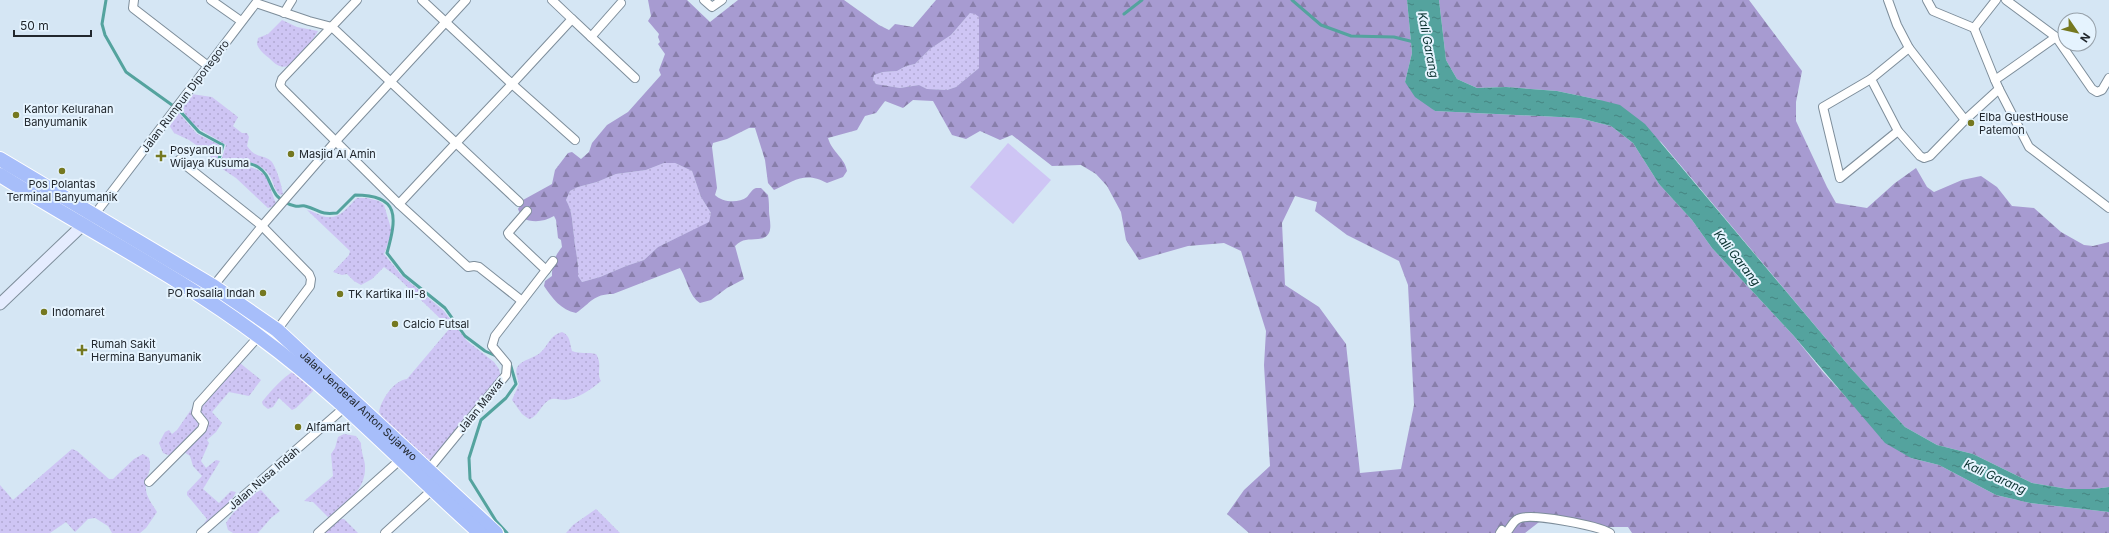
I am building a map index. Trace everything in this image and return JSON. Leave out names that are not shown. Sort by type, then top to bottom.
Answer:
[{"type":"highway","name":"Jalan Jenderal Anton Sujarwo","points":[[0,159],[95,214],[213,286],[277,330],[429,469],[496,533]]},
{"type":"highway","name":"Jalan Jenderal Anton Sujarwo","points":[[0,175],[204,297],[259,336],[345,407],[432,490],[480,533]]},
{"type":"main road","points":[[0,304],[86,226],[95,214]]},
{"type":"street","points":[[134,0],[133,8],[208,66]]},
{"type":"street","points":[[211,0],[241,21]]},
{"type":"street","points":[[284,13],[292,0]]},
{"type":"street","points":[[357,0],[282,79],[280,85],[335,142],[399,204],[468,267],[479,267],[522,301]]},
{"type":"street","points":[[422,0],[445,23],[575,140]]},
{"type":"street","points":[[204,297],[262,226],[335,142],[466,0]]},
{"type":"street","points":[[552,0],[635,78]]},
{"type":"street","points":[[704,0],[712,7],[722,0]]},
{"type":"street","points":[[1928,0],[1933,11],[1974,28],[1999,89],[2029,147],[2109,208]]},
{"type":"street","points":[[1974,28],[1996,0]]},
{"type":"street","points":[[2006,0],[2056,37],[2092,90],[2097,92],[2102,90],[2109,78]]},
{"type":"street","points":[[1892,1],[1897,25],[1909,48],[1965,120]]},
{"type":"street","name":"Jalan Rumpun Diponegoro","points":[[95,214],[256,2],[284,13],[332,27]]},
{"type":"street","points":[[591,37],[622,3]]},
{"type":"street","points":[[399,204],[572,19]]},
{"type":"street","points":[[332,27],[519,202]]},
{"type":"street","points":[[1996,80],[2056,37]]},
{"type":"street","points":[[1898,131],[1840,178],[1823,107],[1871,79],[1909,48]]},
{"type":"street","points":[[1871,79],[1898,131],[1920,156],[1924,158],[1930,156],[1965,120],[1999,89]]},
{"type":"street","points":[[179,160],[262,226],[309,274],[312,279],[310,286],[277,330]]},
{"type":"street","points":[[527,211],[508,233],[546,270]]},
{"type":"street","name":"Jalan Mawar","points":[[429,469],[506,375],[507,364],[492,346],[495,336],[553,261]]},
{"type":"street","points":[[149,482],[202,429],[204,423],[196,412],[198,404],[259,336]]},
{"type":"street","name":"Jalan Nusa Indah","points":[[201,533],[345,407]]},
{"type":"street","points":[[318,533],[401,459]]},
{"type":"street","points":[[385,533],[432,490]]},
{"type":"street","points":[[1503,532],[1522,518],[1571,522],[1594,526],[1610,533]]},
{"type":"shaded area","points":[[970,13],[975,13],[979,17],[979,68],[956,87],[947,90],[927,89],[919,85],[900,88],[876,84],[873,80],[874,75],[883,72],[897,71],[906,66],[915,64],[930,49],[951,35]]},
{"type":"shaded area","points":[[282,20],[297,27],[318,31],[301,56],[292,64],[285,67],[275,64],[262,52],[257,44],[258,38],[268,34]]},
{"type":"shaded area","points":[[191,94],[212,97],[238,117],[233,126],[242,133],[247,133],[249,137],[247,146],[253,153],[271,161],[275,167],[283,194],[280,195],[278,193],[270,176],[259,166],[248,162],[222,158],[226,145],[193,124],[184,113],[182,106]]},
{"type":"shaded area","points":[[176,112],[178,112],[197,134],[220,145],[218,160],[255,169],[265,176],[276,203],[275,206],[268,208],[236,178],[215,164],[209,154],[189,140],[174,133],[169,125],[169,121]]},
{"type":"shaded area","points":[[1008,143],[1051,180],[1013,224],[970,187]]},
{"type":"shaded area","points":[[664,163],[675,163],[692,171],[701,197],[711,213],[710,222],[658,247],[644,260],[600,277],[582,282],[578,276],[572,218],[566,200],[570,191],[616,174],[646,170]]},
{"type":"shaded area","points":[[357,198],[367,198],[379,201],[384,205],[392,232],[384,254],[402,276],[443,310],[467,341],[494,362],[499,369],[501,378],[433,459],[428,460],[407,444],[389,426],[379,412],[382,402],[389,391],[397,383],[407,379],[450,328],[396,276],[384,267],[372,279],[361,285],[347,274],[342,275],[333,272],[349,255],[350,251],[307,210],[322,216],[333,217],[342,213]]},
{"type":"shaded area","points":[[562,332],[567,335],[572,351],[596,354],[599,362],[599,375],[601,381],[589,390],[574,398],[565,400],[549,400],[532,418],[529,419],[522,414],[512,400],[519,384],[516,372],[517,368],[522,362],[540,353],[552,338],[558,333]]},
{"type":"shaded area","points":[[235,359],[261,380],[249,396],[229,392],[212,412],[222,423],[216,432],[207,440],[209,443],[201,461],[206,468],[216,460],[220,461],[203,489],[219,503],[231,491],[236,492],[230,503],[202,527],[207,519],[187,495],[187,492],[202,476],[193,466],[190,456],[184,452],[168,455],[163,453],[159,443],[165,432],[169,430],[172,434],[177,430],[197,401]]},
{"type":"shaded area","points":[[296,371],[312,386],[313,391],[296,408],[292,410],[279,398],[273,407],[268,409],[263,405],[262,402],[278,384],[292,372]]},
{"type":"shaded area","points":[[344,434],[356,436],[361,443],[365,464],[364,475],[358,490],[348,502],[329,518],[313,502],[304,501],[333,476],[331,454],[335,448],[338,437]]},
{"type":"shaded area","points":[[72,449],[77,451],[109,479],[113,479],[134,459],[143,454],[149,458],[150,468],[146,481],[146,492],[157,512],[146,528],[140,533],[112,533],[108,526],[95,518],[88,519],[75,532],[66,522],[50,533],[0,533],[0,485],[13,500]]},
{"type":"shaded area","points":[[261,490],[280,511],[271,518],[258,533],[233,533],[228,530],[226,523],[233,513],[241,504]]},
{"type":"shaded area","points":[[596,509],[620,533],[566,533],[573,525]]},
{"type":"shaded area","points":[[338,519],[344,519],[358,533],[324,533]]},
{"type":"green space","points":[[648,0],[687,0],[710,22],[738,0],[844,0],[879,25],[889,30],[895,24],[913,27],[936,0],[1407,0],[1412,53],[1405,82],[1435,111],[1579,118],[1611,126],[1633,143],[1659,184],[1692,220],[1712,248],[1793,335],[1823,372],[1845,396],[1911,458],[1939,465],[1996,495],[2030,503],[2109,512],[2109,533],[1632,533],[1628,527],[1572,527],[1543,519],[1525,533],[1249,533],[1227,514],[1244,490],[1270,466],[1264,365],[1266,331],[1241,251],[1224,243],[1188,246],[1139,260],[1126,240],[1121,212],[1107,186],[1096,174],[1081,165],[1052,166],[1012,135],[1000,140],[980,131],[966,139],[952,135],[933,101],[913,100],[903,108],[885,101],[876,113],[865,116],[857,130],[828,138],[832,147],[844,162],[847,171],[843,177],[827,183],[819,179],[806,178],[794,181],[774,190],[768,183],[765,160],[755,128],[749,128],[727,139],[713,143],[712,147],[717,188],[715,195],[726,201],[739,201],[747,197],[754,189],[761,188],[768,195],[769,232],[764,238],[743,241],[735,246],[744,279],[727,288],[711,300],[700,303],[693,296],[680,268],[613,294],[606,294],[596,297],[576,313],[557,303],[544,286],[545,281],[552,276],[554,261],[562,247],[561,240],[558,238],[556,220],[554,216],[542,221],[530,221],[522,218],[518,209],[523,200],[552,184],[555,170],[568,153],[572,152],[581,159],[589,152],[592,143],[607,125],[628,112],[661,75],[659,70],[665,54],[658,44],[660,42],[658,37],[659,34],[648,21],[651,16]],"holes":[[[970,13],[979,17],[979,68],[956,87],[947,90],[927,89],[919,85],[900,88],[876,84],[873,80],[874,75],[883,72],[897,71],[906,66],[915,64],[930,49],[951,35]],[[664,163],[675,163],[692,171],[701,197],[711,213],[709,222],[658,247],[644,260],[600,277],[582,282],[578,276],[572,218],[566,200],[570,191],[616,174],[646,170]],[[1295,196],[1317,202],[1315,211],[1347,235],[1399,261],[1408,285],[1414,405],[1401,469],[1360,473],[1346,344],[1319,307],[1285,285],[1282,223]]]},
{"type":"green space","points":[[1439,0],[1749,0],[1802,71],[1796,102],[1796,121],[1836,203],[1867,208],[1895,183],[1916,168],[1927,187],[1934,192],[1962,180],[1981,176],[1997,187],[2012,206],[2034,208],[2061,232],[2084,245],[2093,246],[2109,242],[2109,487],[2094,489],[2068,489],[2032,483],[1973,454],[1937,445],[1905,427],[1849,366],[1661,142],[1600,100],[1557,91],[1506,87],[1477,88],[1457,79],[1446,60]]},
{"type":"water","name":"Kali Garang","points":[[1407,0],[1439,0],[1446,60],[1457,79],[1477,88],[1506,87],[1557,91],[1600,100],[1620,105],[1645,124],[1849,366],[1905,427],[1937,445],[1973,454],[2032,483],[2068,489],[2094,489],[2109,487],[2109,512],[2030,503],[1996,495],[1939,465],[1911,458],[1885,443],[1793,335],[1712,248],[1692,220],[1659,184],[1633,143],[1611,126],[1579,118],[1435,111],[1415,97],[1405,82],[1412,53]]},
{"type":"waterway","points":[[106,0],[102,24],[105,35],[126,72],[179,110],[199,132],[223,145],[219,159],[258,167],[267,176],[276,195],[284,201],[296,206],[305,206],[323,213],[337,213],[355,195],[370,196],[380,199],[388,204],[392,210],[393,229],[387,253],[404,275],[445,308],[465,336],[485,351],[496,356]]},
{"type":"waterway","points":[[1124,14],[1142,0]]},
{"type":"waterway","points":[[1292,0],[1321,25],[1351,36],[1394,37],[1414,42]]},
{"type":"waterway","points":[[507,533],[496,521],[470,479],[469,458],[481,420],[506,398],[516,384],[510,363]]},
{"type":"place","name":"Kantor Kelurahan Banyumanik","points":[[16,115]]},
{"type":"place","name":"Elba GuestHouse Patemon","points":[[1971,123]]},
{"type":"place","name":"Masjid Al Amin","points":[[291,154]]},
{"type":"place","name":"Posyandu Wijaya Kusuma","points":[[161,156]]},
{"type":"place","name":"Pos Polantas Terminal Banyumanik","points":[[62,171]]},
{"type":"place","name":"PO Rosalia Indah","points":[[263,293]]},
{"type":"place","name":"TK Kartika III-8","points":[[340,294]]},
{"type":"place","name":"Indomaret","points":[[44,312]]},
{"type":"place","name":"Calcio Futsal","points":[[395,324]]},
{"type":"place","name":"Rumah Sakit Hermina Banyumanik","points":[[82,350]]},
{"type":"place","name":"Alfamart","points":[[298,427]]}]
